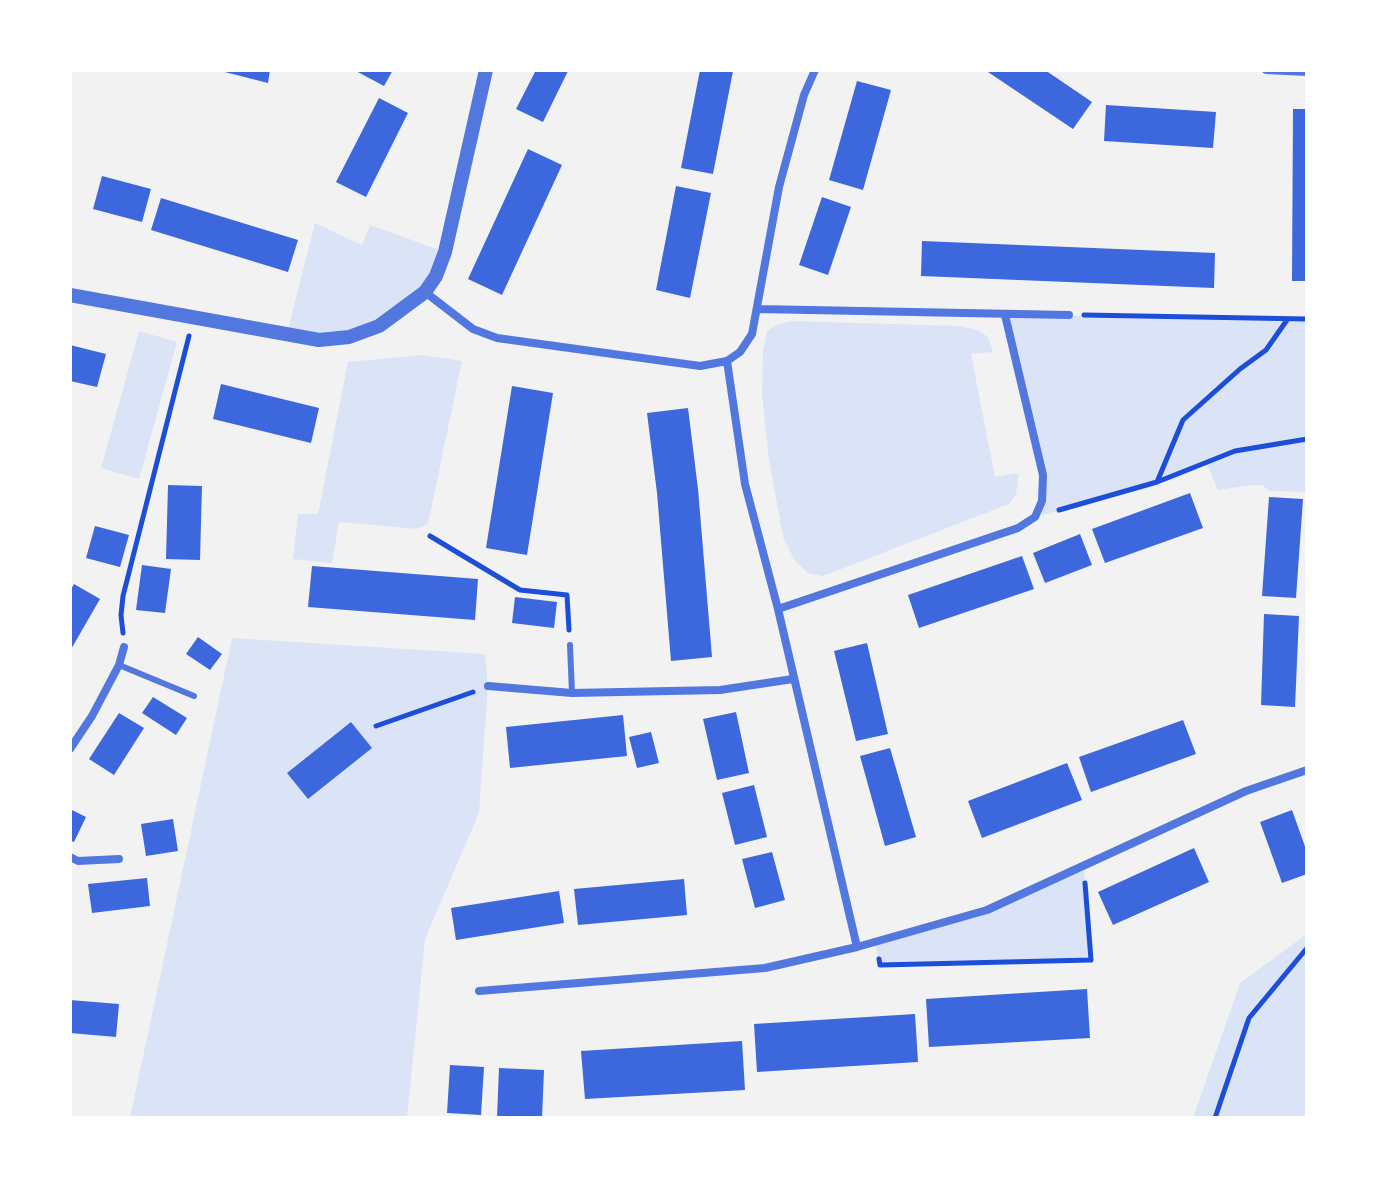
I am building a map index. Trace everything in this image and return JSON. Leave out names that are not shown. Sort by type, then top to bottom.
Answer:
[{"type":"street","points":[[70,295],[319,340],[349,337],[379,326],[425,292],[436,276],[445,252],[486,70]]},
{"type":"street","points":[[425,292],[473,329],[497,338],[700,366],[727,361],[740,352],[752,334],[779,187],[804,95],[815,70]]},
{"type":"street","points":[[1266,70],[1307,72]]},
{"type":"street","points":[[757,309],[1069,315]]},
{"type":"street","points":[[778,609],[1018,528],[1035,517],[1042,501],[1043,475],[1005,315]]},
{"type":"street","points":[[727,361],[745,484],[778,609],[857,947]]},
{"type":"street","points":[[70,749],[119,665],[124,647]]},
{"type":"street","points":[[488,686],[572,693],[720,690],[793,679]]},
{"type":"street","points":[[479,991],[765,968],[857,947],[987,910],[1246,791],[1307,770]]},
{"type":"street","points":[[70,857],[78,861],[119,859]]},
{"type":"lane","points":[[570,645],[572,693]]},
{"type":"lane","points":[[119,665],[194,696]]},
{"type":"path","points":[[1069,315],[1307,319]]},
{"type":"path","points":[[124,647],[123,596],[193,319]]},
{"type":"path","points":[[1157,482],[1183,420],[1266,350],[1287,319]]},
{"type":"path","points":[[1035,517],[1157,482],[1235,451],[1307,439]]},
{"type":"path","points":[[430,536],[520,590],[567,595],[570,645]]},
{"type":"path","points":[[376,726],[488,686]]},
{"type":"path","points":[[875,942],[880,965],[1091,960],[1084,866]]},
{"type":"path","points":[[1215,1118],[1214,1112],[1249,1018],[1307,948]]},
{"type":"shaded area","points":[[315,223],[362,245],[370,225],[445,252],[425,292],[349,337],[287,334]]},
{"type":"shaded area","points":[[1005,315],[1307,319],[1307,492],[1269,491],[1262,485],[1218,490],[1207,464],[1175,479],[1035,517],[1043,481]]},
{"type":"shaded area","points":[[791,321],[960,326],[978,330],[988,337],[993,352],[971,354],[995,477],[1019,473],[1016,495],[1009,504],[823,576],[808,573],[795,561],[783,537],[769,460],[762,394],[763,351],[767,331]]},
{"type":"shaded area","points":[[139,331],[177,342],[139,479],[101,468]]},
{"type":"shaded area","points":[[423,355],[462,361],[428,524],[417,529],[339,522],[332,563],[293,559],[298,514],[318,514],[348,362]]},
{"type":"shaded area","points":[[232,638],[485,654],[488,686],[479,813],[425,939],[407,1118],[130,1118]]},
{"type":"shaded area","points":[[1084,866],[1091,960],[880,965],[875,942],[987,910]]},
{"type":"shaded area","points":[[1307,934],[1307,1118],[1193,1118],[1240,983]]},
{"type":"building","points":[[217,70],[270,70],[268,83]]},
{"type":"building","points":[[354,70],[393,70],[384,86]]},
{"type":"building","points":[[536,70],[568,71],[543,122],[516,109]]},
{"type":"building","points":[[700,70],[733,71],[713,174],[681,168]]},
{"type":"building","points":[[985,70],[1045,70],[1092,102],[1073,129]]},
{"type":"building","points":[[857,81],[891,90],[863,190],[829,180]]},
{"type":"building","points":[[379,98],[408,113],[366,197],[336,182]]},
{"type":"building","points":[[1106,105],[1216,112],[1213,148],[1104,141]]},
{"type":"building","points":[[1293,109],[1307,109],[1307,281],[1292,281]]},
{"type":"building","points":[[528,149],[562,165],[502,295],[468,279]]},
{"type":"building","points":[[102,176],[151,189],[142,222],[93,209]]},
{"type":"building","points":[[676,186],[711,193],[690,298],[656,290]]},
{"type":"building","points":[[822,197],[851,207],[828,275],[799,265]]},
{"type":"building","points":[[161,198],[298,240],[288,272],[151,230]]},
{"type":"building","points":[[922,241],[1215,253],[1214,288],[921,276]]},
{"type":"building","points":[[70,345],[106,354],[97,387],[70,381]]},
{"type":"building","points":[[221,384],[319,408],[311,443],[213,419]]},
{"type":"building","points":[[512,386],[553,393],[527,555],[486,548]]},
{"type":"building","points":[[688,408],[712,657],[671,661],[647,413]]},
{"type":"building","points":[[168,485],[202,486],[200,560],[166,559]]},
{"type":"building","points":[[1190,493],[1203,528],[1105,563],[1092,529]]},
{"type":"building","points":[[1269,497],[1303,499],[1296,598],[1262,596]]},
{"type":"building","points":[[95,526],[129,535],[120,567],[86,558]]},
{"type":"building","points":[[1080,534],[1092,565],[1045,583],[1033,553]]},
{"type":"building","points":[[1022,556],[1034,589],[919,628],[908,595]]},
{"type":"building","points":[[142,565],[171,569],[165,613],[136,610]]},
{"type":"building","points":[[312,566],[478,579],[475,620],[308,607]]},
{"type":"building","points":[[74,584],[100,599],[70,651],[70,591]]},
{"type":"building","points":[[515,597],[557,602],[554,628],[512,623]]},
{"type":"building","points":[[1264,614],[1299,616],[1295,707],[1261,705]]},
{"type":"building","points":[[198,637],[222,654],[210,670],[186,654]]},
{"type":"building","points":[[867,643],[888,734],[856,741],[834,651]]},
{"type":"building","points":[[153,697],[187,718],[176,735],[142,713]]},
{"type":"building","points":[[736,712],[749,773],[717,780],[703,719]]},
{"type":"building","points":[[119,713],[144,728],[114,775],[89,759]]},
{"type":"building","points":[[623,715],[627,756],[510,768],[506,727]]},
{"type":"building","points":[[1183,720],[1196,754],[1091,792],[1079,757]]},
{"type":"building","points":[[351,722],[372,748],[308,799],[287,773]]},
{"type":"building","points":[[651,732],[659,763],[637,768],[629,737]]},
{"type":"building","points":[[890,748],[916,837],[885,846],[860,756]]},
{"type":"building","points":[[1067,763],[1082,800],[982,838],[968,801]]},
{"type":"building","points":[[754,785],[767,837],[735,845],[722,793]]},
{"type":"building","points":[[70,809],[86,817],[74,842],[70,840]]},
{"type":"building","points":[[1292,810],[1307,852],[1307,874],[1282,883],[1260,822]]},
{"type":"building","points":[[173,819],[178,851],[146,856],[141,824]]},
{"type":"building","points":[[1194,848],[1209,882],[1113,925],[1098,892]]},
{"type":"building","points":[[772,852],[785,900],[755,908],[742,859]]},
{"type":"building","points":[[147,878],[150,906],[92,913],[88,884]]},
{"type":"building","points":[[684,879],[687,915],[578,925],[574,889]]},
{"type":"building","points":[[559,891],[564,923],[456,940],[451,908]]},
{"type":"building","points":[[1087,989],[1090,1038],[929,1047],[926,999]]},
{"type":"building","points":[[70,1000],[119,1004],[116,1037],[70,1033]]},
{"type":"building","points":[[915,1014],[918,1062],[757,1072],[754,1024]]},
{"type":"building","points":[[742,1041],[745,1090],[585,1099],[581,1051]]},
{"type":"building","points":[[450,1065],[484,1067],[481,1115],[447,1113]]},
{"type":"building","points":[[499,1068],[544,1070],[542,1118],[497,1118]]}]
